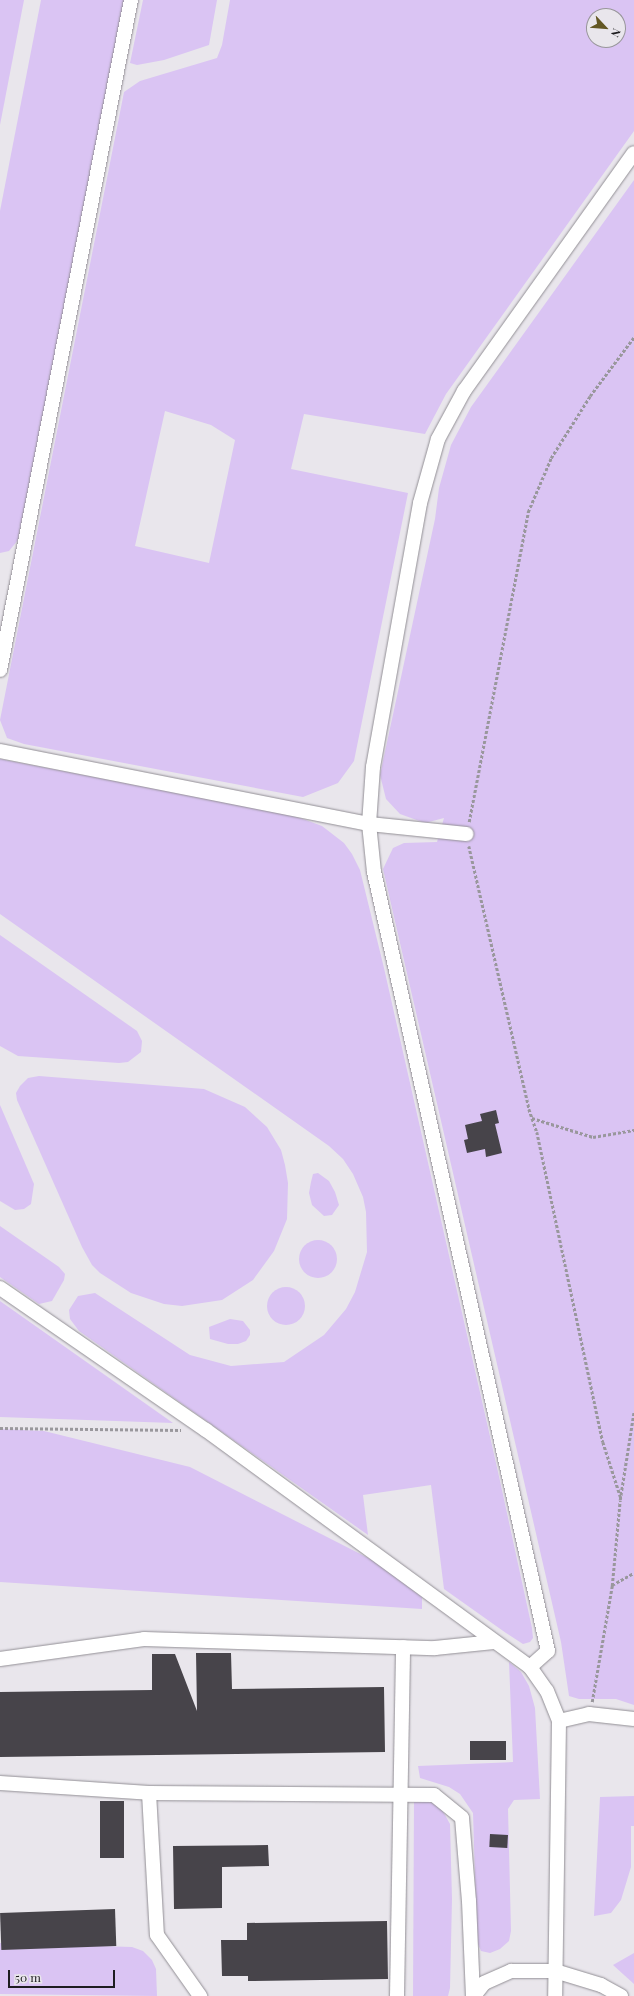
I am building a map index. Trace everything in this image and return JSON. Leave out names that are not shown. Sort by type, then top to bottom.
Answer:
[{"type":"street","points":[[0,670],[131,0]]},
{"type":"street","points":[[530,1667],[548,1651],[374,872],[369,824],[373,767],[420,503],[438,439],[464,391],[634,153]]},
{"type":"street","points":[[0,751],[369,824],[466,834]]},
{"type":"street","points":[[0,1288],[206,1430],[530,1667],[548,1690],[559,1721],[555,1996]]},
{"type":"street","points":[[0,1660],[144,1638],[435,1648],[494,1642]]},
{"type":"street","points":[[396,1996],[403,1647]]},
{"type":"street","points":[[559,1721],[589,1714],[634,1719]]},
{"type":"street","points":[[0,1783],[149,1793],[434,1795],[462,1818],[469,1902],[474,1996]]},
{"type":"street","points":[[149,1793],[157,1935],[200,1996]]},
{"type":"street","points":[[474,1996],[511,1971],[555,1971],[601,1986],[621,1996]]},
{"type":"path","points":[[621,1498],[603,1442],[532,1118],[466,834],[528,512],[551,458],[590,396],[634,336]]},
{"type":"path","points":[[532,1118],[593,1137],[634,1130]]},
{"type":"path","points":[[589,1714],[598,1680],[612,1586],[621,1498],[634,1411]]},
{"type":"path","points":[[0,1428],[183,1430]]},
{"type":"path","points":[[612,1586],[634,1573]]},
{"type":"shaded area","points":[[0,0],[24,0],[0,125]]},
{"type":"shaded area","points":[[41,0],[126,0],[18,540],[9,551],[0,553],[0,211]]},
{"type":"shaded area","points":[[143,0],[217,0],[209,45],[164,60],[137,65],[130,63]]},
{"type":"shaded area","points":[[230,0],[634,0],[634,131],[446,394],[425,434],[304,414],[291,469],[408,493],[354,761],[338,783],[303,797],[24,744],[7,738],[0,720],[124,92],[140,81],[217,58],[222,45]],"holes":[[[165,411],[211,425],[235,440],[209,563],[135,546]]]},
{"type":"shaded area","points":[[634,180],[634,1705],[616,1699],[579,1699],[569,1696],[561,1642],[383,869],[393,848],[404,843],[437,842],[444,818],[425,823],[400,814],[386,799],[380,775],[435,519],[439,488],[451,445],[471,407]]},
{"type":"shaded area","points":[[0,759],[292,815],[322,826],[344,843],[352,854],[360,870],[384,968],[498,1472],[532,1628],[533,1638],[530,1642],[523,1644],[444,1589],[431,1485],[363,1495],[368,1535],[79,1331],[70,1319],[69,1310],[78,1296],[95,1293],[190,1355],[231,1366],[284,1362],[324,1335],[346,1309],[355,1292],[367,1252],[366,1212],[363,1197],[353,1174],[343,1159],[329,1146],[0,914]]},
{"type":"shaded area","points":[[0,935],[137,1031],[142,1041],[141,1052],[128,1062],[119,1063],[18,1056],[0,1046]]},
{"type":"shaded area","points":[[39,1076],[204,1089],[245,1107],[267,1127],[281,1150],[285,1165],[288,1183],[287,1219],[274,1251],[253,1280],[222,1300],[182,1306],[164,1304],[131,1293],[100,1273],[92,1265],[82,1247],[17,1100],[16,1093],[20,1086],[28,1078]]},
{"type":"shaded area","points":[[0,1105],[34,1184],[31,1204],[24,1209],[15,1210],[0,1201]]},
{"type":"shaded area","points":[[318,1173],[329,1181],[335,1192],[339,1205],[332,1215],[324,1216],[312,1205],[309,1193],[311,1182],[313,1174]]},
{"type":"shaded area","points":[[0,1226],[59,1267],[65,1274],[64,1280],[52,1301],[39,1304],[0,1277]]},
{"type":"shaded area","points":[[318,1240],[331,1246],[337,1259],[331,1272],[318,1278],[305,1272],[299,1259],[305,1246]]},
{"type":"shaded area","points":[[282,1287],[290,1287],[297,1290],[302,1295],[305,1306],[302,1317],[297,1322],[290,1325],[282,1325],[275,1322],[270,1317],[267,1310],[267,1302],[270,1295],[275,1290]]},
{"type":"shaded area","points":[[0,1301],[173,1423],[0,1417]]},
{"type":"shaded area","points":[[230,1319],[243,1321],[250,1330],[250,1335],[246,1341],[238,1344],[228,1344],[210,1339],[209,1327]]},
{"type":"shaded area","points":[[0,1429],[44,1431],[190,1467],[376,1562],[422,1597],[422,1609],[0,1582]]},
{"type":"shaded area","points":[[509,1662],[521,1672],[529,1686],[535,1708],[540,1799],[514,1800],[508,1809],[511,1931],[509,1941],[500,1949],[490,1953],[481,1951],[477,1942],[473,1813],[460,1794],[449,1787],[420,1778],[418,1766],[513,1762]]},
{"type":"shaded area","points":[[634,1796],[634,1826],[631,1826],[631,1867],[621,1900],[611,1913],[594,1916],[600,1797]]},
{"type":"shaded area","points":[[421,1799],[440,1806],[450,1824],[452,1899],[450,1988],[448,1996],[413,1996],[414,1800]]},
{"type":"shaded area","points":[[0,1943],[132,1947],[143,1951],[152,1960],[156,1969],[157,1996],[0,1994]]},
{"type":"shaded area","points":[[634,1953],[634,1984],[613,1965]]},
{"type":"building","points":[[496,1110],[499,1123],[495,1124],[502,1153],[486,1157],[485,1149],[467,1153],[464,1140],[468,1139],[465,1125],[482,1121],[480,1114]]},
{"type":"building","points":[[196,1653],[231,1653],[232,1689],[384,1687],[385,1752],[0,1757],[0,1692],[152,1690],[152,1654],[175,1654],[197,1711]]},
{"type":"building","points":[[470,1741],[506,1741],[506,1760],[470,1760]]},
{"type":"building","points":[[100,1801],[124,1801],[124,1858],[100,1858]]},
{"type":"building","points":[[490,1834],[508,1835],[507,1848],[489,1847]]},
{"type":"building","points":[[268,1845],[269,1866],[222,1867],[222,1908],[174,1909],[173,1846]]},
{"type":"building","points":[[115,1909],[116,1946],[1,1950],[0,1913]]},
{"type":"building","points":[[387,1921],[388,1979],[248,1981],[248,1976],[222,1976],[221,1940],[247,1940],[247,1923]]}]
